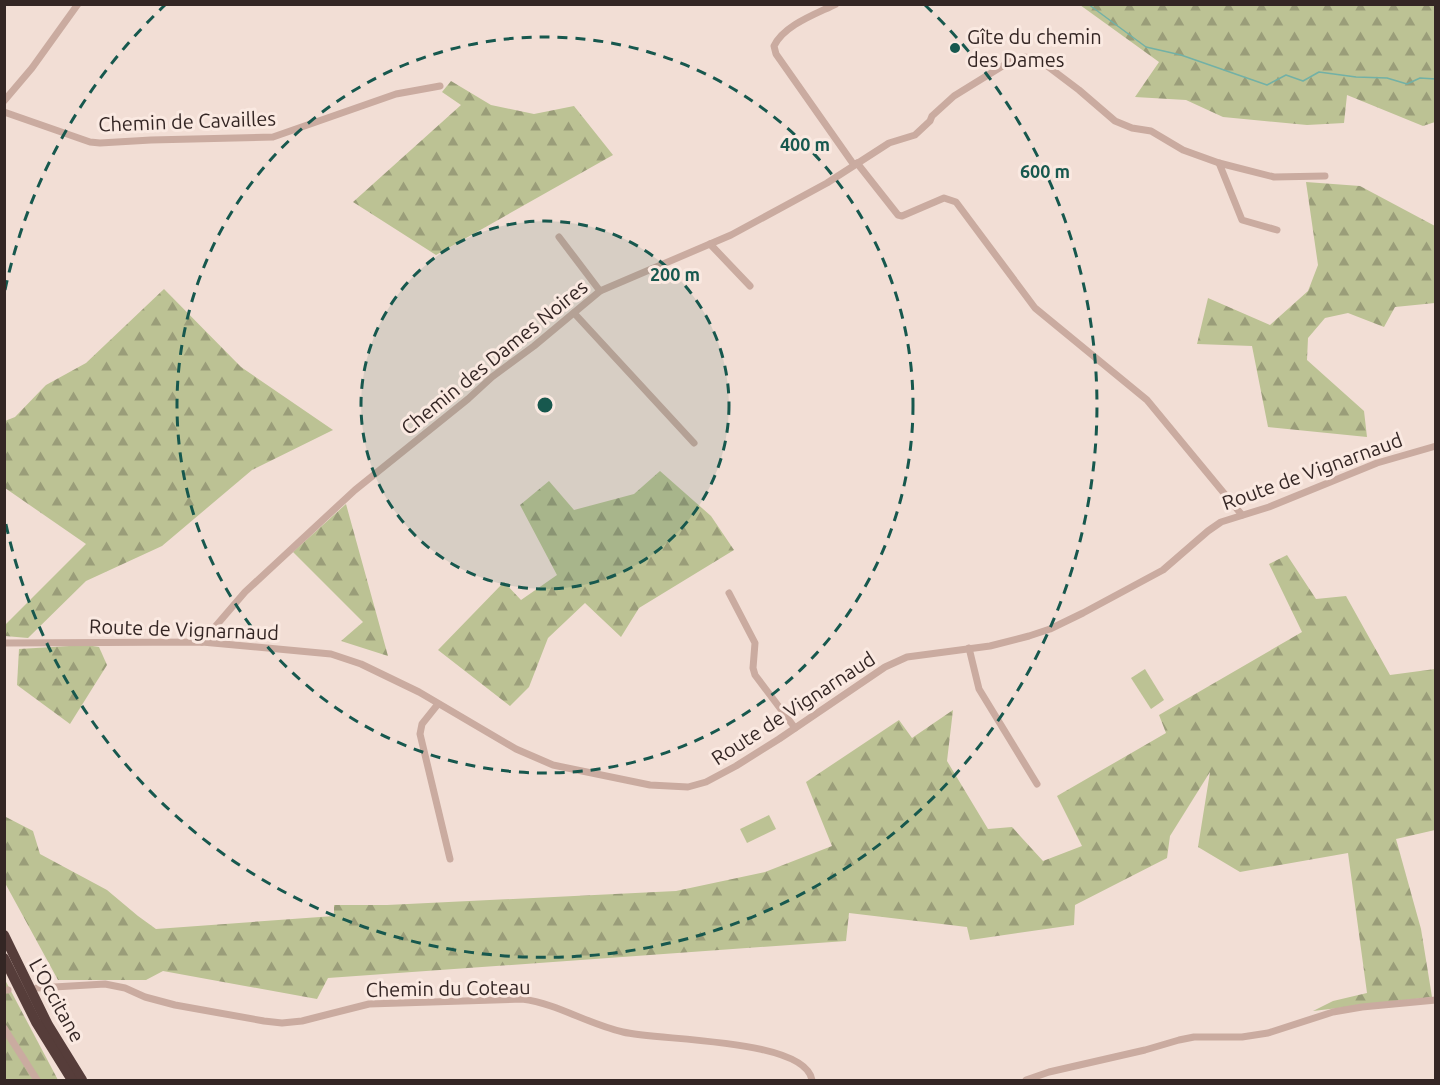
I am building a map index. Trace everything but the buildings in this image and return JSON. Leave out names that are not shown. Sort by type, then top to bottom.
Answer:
[{"type":"highway","name":"L'Occitane","points":[[4,936],[39,1008],[82,1080]]},
{"type":"highway","name":"L'Occitane","points":[[4,958],[41,1030],[72,1080]]},
{"type":"highway","points":[[41,1030],[64,1080]]},
{"type":"street","points":[[4,101],[32,68],[78,4]]},
{"type":"street","points":[[836,4],[796,24],[777,39],[774,46],[776,54],[855,164],[898,215],[902,216],[944,198],[956,202],[1035,308],[1147,400],[1242,515]]},
{"type":"street","name":"Chemin des Dames Noires","points":[[202,642],[245,592],[355,490],[600,291],[767,217],[889,143],[915,135],[954,96],[1009,62],[1024,57],[1038,59],[1115,121],[1131,128],[1151,131],[1183,150],[1219,163],[1274,177],[1325,176]]},
{"type":"street","name":"Chemin de Cavailles","points":[[4,112],[90,142],[100,143],[273,138],[396,94],[440,86]]},
{"type":"street","points":[[1219,163],[1242,220],[1277,230]]},
{"type":"street","points":[[559,237],[600,291]]},
{"type":"street","points":[[710,244],[750,286]]},
{"type":"street","points":[[574,313],[694,443]]},
{"type":"street","name":"Route de Vignarnaud","points":[[4,643],[202,642],[331,654],[361,664],[419,692],[516,749],[553,765],[666,787],[688,787],[706,782],[736,766],[795,729],[885,667],[920,653],[990,646],[1029,636],[1075,618],[1163,570],[1214,526],[1228,519],[1269,507],[1377,463],[1436,446]]},
{"type":"street","points":[[729,593],[755,643],[753,668],[755,675],[795,729]]},
{"type":"street","points":[[969,648],[979,689],[1037,784]]},
{"type":"street","points":[[438,704],[422,724],[420,734],[450,859]]},
{"type":"street","name":"Chemin du Coteau","points":[[37,988],[105,984],[125,988],[145,997],[175,1005],[282,1023],[302,1021],[369,1004],[522,999],[541,1002],[624,1033],[744,1046],[789,1057],[811,1073],[812,1080]]},
{"type":"street","points":[[1026,1080],[1049,1072],[1194,1037],[1242,1037],[1268,1033],[1333,1012],[1436,1000]]},
{"type":"street","points":[[4,1028],[38,1080]]},
{"type":"green space","points":[[1080,5],[1435,5],[1435,122],[1423,126],[1347,95],[1344,123],[1307,125],[1223,117],[1186,100],[1135,97],[1159,62]]},
{"type":"green space","points":[[451,81],[491,105],[534,114],[574,106],[613,155],[436,255],[353,202],[461,105],[442,92]]},
{"type":"green space","points":[[1306,182],[1360,186],[1435,226],[1435,303],[1395,307],[1384,327],[1348,313],[1325,318],[1308,338],[1307,360],[1364,411],[1367,437],[1268,427],[1252,346],[1197,344],[1208,298],[1270,325],[1308,291],[1318,265]]},
{"type":"green space","points":[[164,289],[241,367],[333,430],[252,470],[162,546],[86,581],[28,638],[5,636],[5,625],[86,544],[5,488],[5,421],[15,417],[46,385],[86,363]]},
{"type":"green space","points":[[660,471],[711,516],[734,550],[639,608],[621,637],[585,603],[548,638],[529,687],[510,706],[438,650],[504,582],[521,600],[557,575],[520,505],[549,481],[574,510],[634,494]]},
{"type":"green space","points":[[346,504],[388,656],[341,641],[363,622],[293,552]]},
{"type":"green space","points":[[1287,555],[1316,599],[1346,596],[1390,675],[1435,669],[1435,830],[1396,839],[1421,929],[1432,997],[1313,1011],[1333,1001],[1367,993],[1348,853],[1240,872],[1198,847],[1210,772],[1170,836],[1167,858],[1075,905],[1074,925],[970,940],[967,927],[849,913],[846,941],[328,978],[317,999],[163,971],[146,980],[58,980],[5,883],[4,816],[33,831],[40,854],[107,890],[156,929],[334,916],[334,905],[387,905],[676,891],[765,872],[832,846],[806,782],[899,720],[912,738],[953,710],[947,761],[988,829],[1012,827],[1043,861],[1082,846],[1057,796],[1166,733],[1159,715],[1302,632],[1269,564]]},
{"type":"green space","points":[[86,645],[99,647],[107,665],[70,724],[17,685],[19,649]]},
{"type":"green space","points":[[1145,669],[1164,700],[1151,709],[1131,678]]},
{"type":"green space","points":[[769,815],[776,829],[747,843],[740,829]]},
{"type":"green space","points":[[4,978],[58,1080],[5,1080]]},
{"type":"waterway","points":[[1088,4],[1146,47],[1181,55],[1267,85],[1286,75],[1303,81],[1319,72],[1387,78],[1407,84],[1420,78],[1436,79]]},
{"type":"place","name":"Gîte du chemin des Dames","points":[[955,48]]}]
